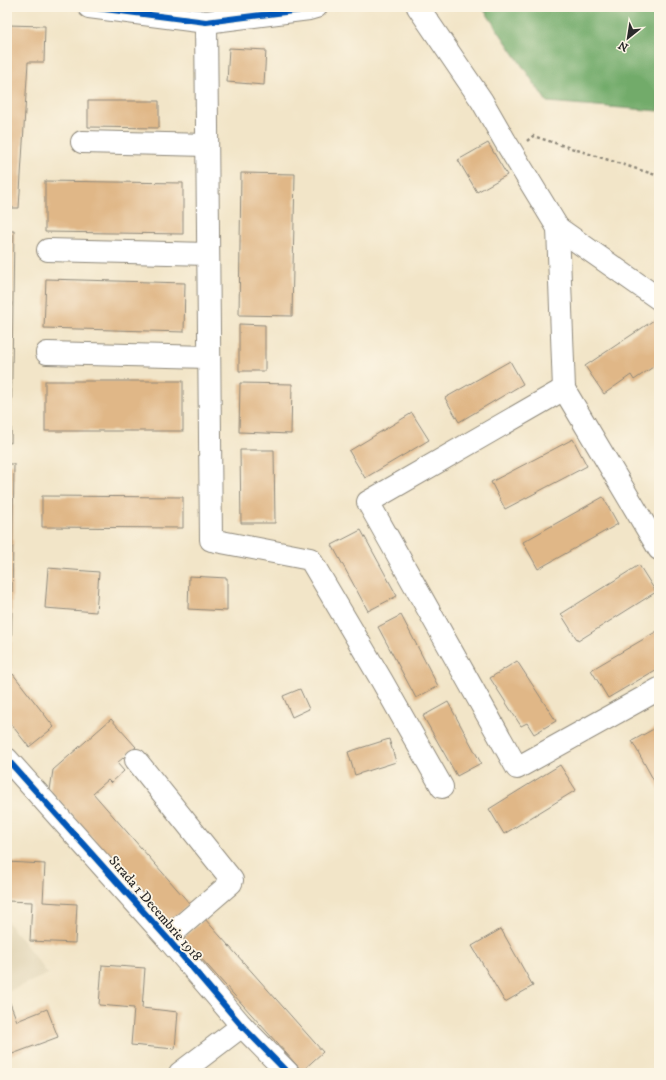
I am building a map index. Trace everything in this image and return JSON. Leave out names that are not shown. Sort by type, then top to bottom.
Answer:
[{"type":"street","points":[[89,7],[206,22],[316,7]]},
{"type":"street","points":[[418,7],[482,101],[558,228],[659,299]]},
{"type":"street","points":[[206,22],[211,540],[310,559],[382,681],[442,788]]},
{"type":"street","points":[[82,142],[207,145]]},
{"type":"street","points":[[558,228],[564,389],[659,549]]},
{"type":"street","points":[[48,250],[208,254]]},
{"type":"street","points":[[47,353],[209,357]]},
{"type":"street","points":[[564,389],[368,502],[517,768],[659,689]]},
{"type":"street","name":"Strada 1 Decembrie 1918","points":[[7,759],[167,938],[242,1026],[288,1073]]},
{"type":"street","points":[[136,760],[232,880],[231,883],[167,938]]},
{"type":"street","points":[[180,1073],[242,1026]]},
{"type":"path","points":[[512,152],[533,136],[659,176]]},
{"type":"shaded area","points":[[7,921],[48,974],[7,992]]},
{"type":"green space","points":[[482,7],[659,7],[659,111],[547,102]]},
{"type":"building","points":[[7,25],[45,26],[44,62],[28,62],[19,208],[7,208]]},
{"type":"building","points":[[229,48],[266,50],[264,85],[227,82]]},
{"type":"building","points":[[88,101],[159,101],[159,128],[88,127]]},
{"type":"building","points":[[488,143],[507,175],[477,192],[458,160]]},
{"type":"building","points":[[241,173],[295,174],[292,316],[239,315]]},
{"type":"building","points":[[45,181],[183,183],[183,234],[45,232]]},
{"type":"building","points":[[7,231],[14,231],[11,443],[7,442]]},
{"type":"building","points":[[46,279],[185,283],[184,332],[44,328]]},
{"type":"building","points":[[657,318],[659,321],[659,363],[634,380],[631,375],[604,394],[585,366]]},
{"type":"building","points":[[239,324],[265,325],[265,371],[239,371]]},
{"type":"building","points":[[510,361],[523,384],[459,422],[445,398]]},
{"type":"building","points":[[45,381],[183,381],[183,431],[45,431]]},
{"type":"building","points":[[240,383],[292,384],[291,434],[239,432]]},
{"type":"building","points":[[412,413],[429,440],[365,478],[349,451]]},
{"type":"building","points":[[573,439],[587,466],[505,509],[491,482]]},
{"type":"building","points":[[240,450],[274,450],[275,523],[241,523]]},
{"type":"building","points":[[7,464],[14,464],[11,675],[7,675]]},
{"type":"building","points":[[42,496],[183,497],[183,528],[42,527]]},
{"type":"building","points":[[603,497],[618,524],[538,569],[523,542]]},
{"type":"building","points":[[361,530],[397,596],[368,611],[332,545]]},
{"type":"building","points":[[639,565],[656,592],[578,641],[561,614]]},
{"type":"building","points":[[48,568],[99,572],[96,612],[45,608]]},
{"type":"building","points":[[189,576],[227,578],[227,611],[188,609]]},
{"type":"building","points":[[401,615],[438,686],[416,698],[378,627]]},
{"type":"building","points":[[659,630],[659,668],[608,698],[591,670]]},
{"type":"building","points":[[517,661],[556,721],[534,734],[527,723],[521,726],[490,678]]},
{"type":"building","points":[[13,674],[54,727],[29,747],[7,719],[7,679]]},
{"type":"building","points":[[300,689],[309,709],[292,717],[283,696]]},
{"type":"building","points":[[448,702],[481,763],[457,776],[423,716]]},
{"type":"building","points":[[111,719],[136,747],[117,763],[124,771],[111,783],[108,780],[93,793],[190,904],[167,923],[50,790],[53,770]]},
{"type":"building","points":[[659,726],[659,790],[632,741]]},
{"type":"building","points":[[389,739],[396,762],[355,775],[348,752]]},
{"type":"building","points":[[560,765],[576,790],[504,834],[489,809]]},
{"type":"building","points":[[7,862],[45,864],[43,902],[77,904],[75,943],[30,941],[32,902],[7,901]]},
{"type":"building","points":[[205,919],[323,1052],[302,1071],[183,938]]},
{"type":"building","points":[[501,929],[533,986],[505,1002],[472,946]]},
{"type":"building","points":[[102,965],[145,968],[142,1008],[178,1012],[175,1049],[131,1045],[134,1008],[99,1005]]},
{"type":"building","points":[[8,998],[17,1021],[47,1009],[58,1037],[7,1056]]},
{"type":"cycle path","points":[[89,7],[206,22],[316,7]]},
{"type":"cycle path","points":[[7,759],[167,938],[242,1026],[288,1073]]}]
